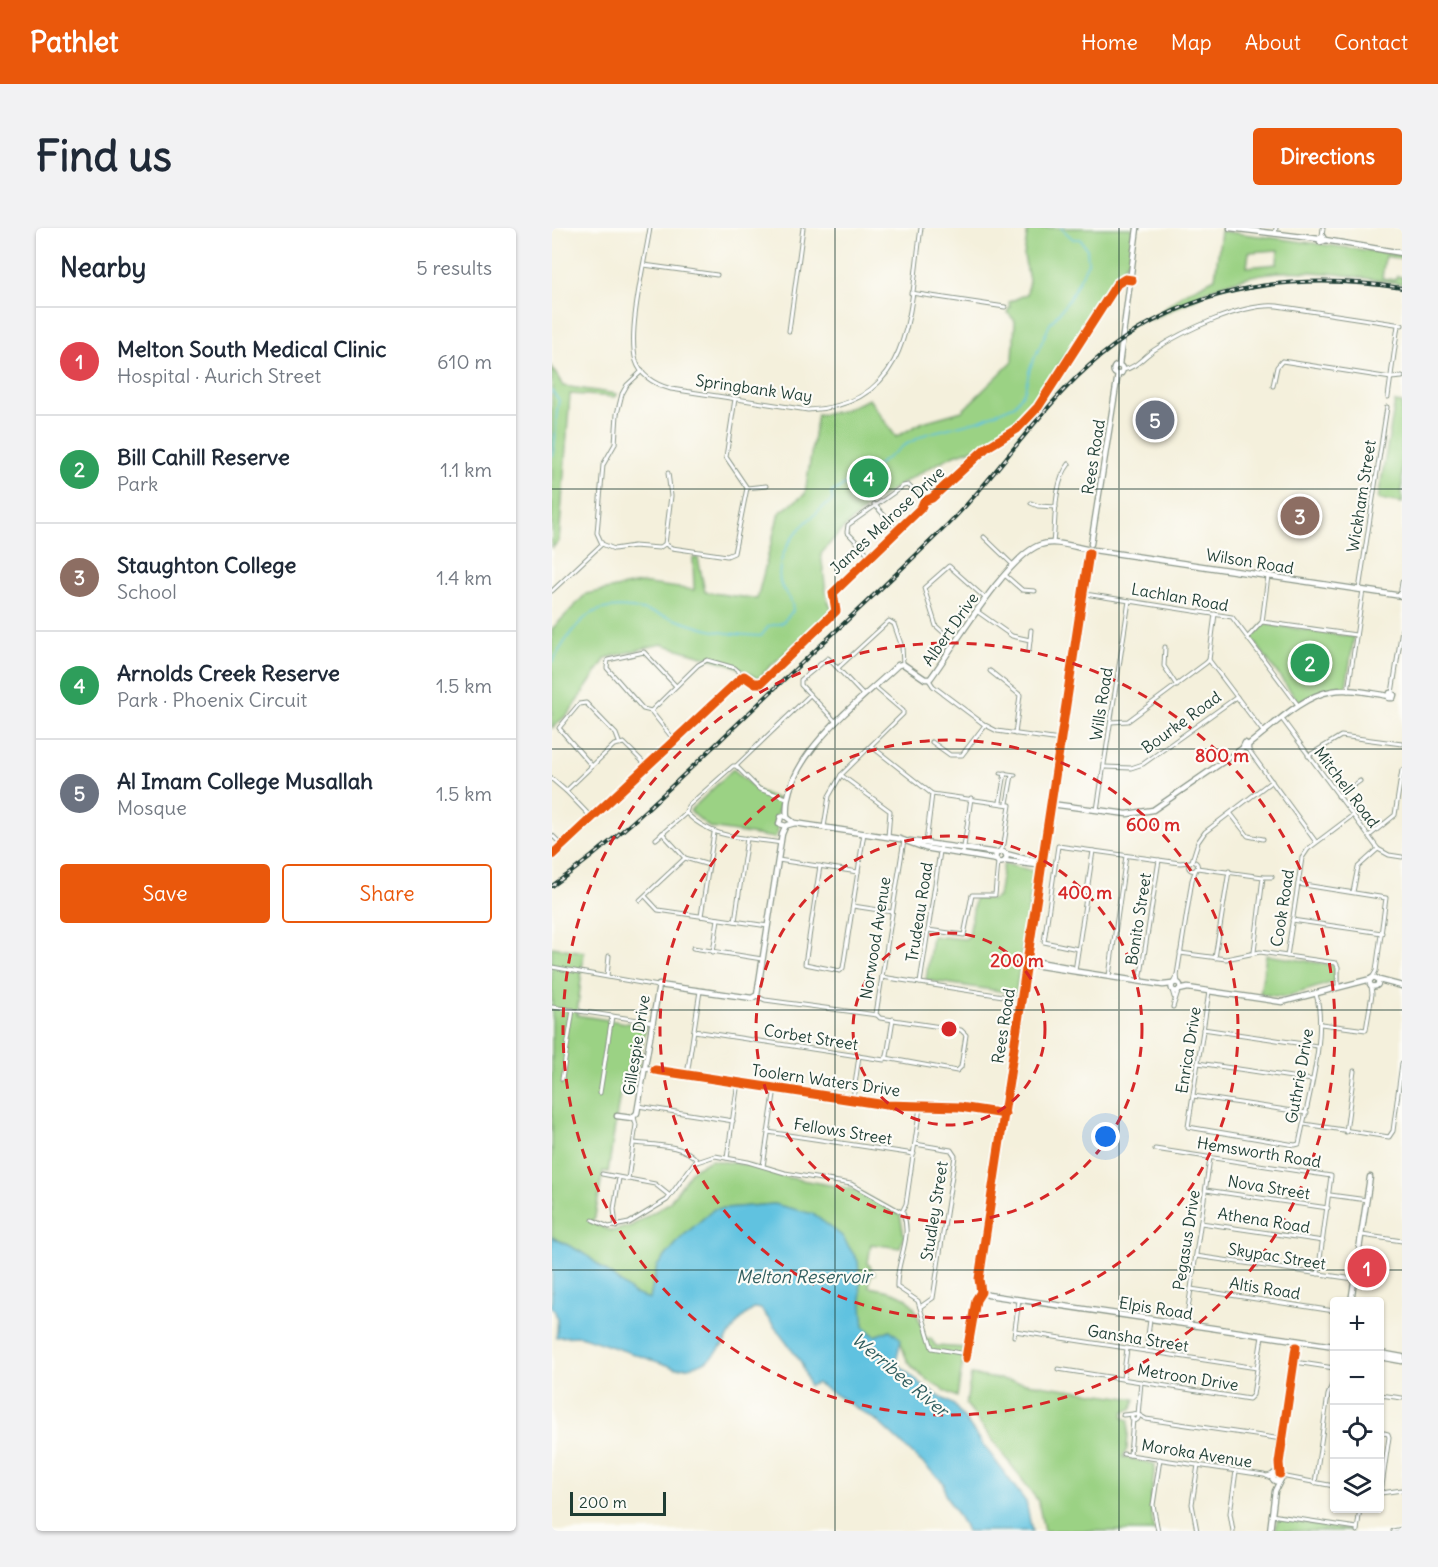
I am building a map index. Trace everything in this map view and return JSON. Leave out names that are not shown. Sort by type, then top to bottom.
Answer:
[{"type":"street","points":[[650,228],[634,335],[637,364],[642,371],[627,385],[622,394],[617,414],[615,444],[603,465],[597,533],[602,544],[614,549],[634,546],[658,548],[665,544]]},
{"type":"street","points":[[789,332],[803,228]]},
{"type":"street","name":"Springbank Way","points":[[642,371],[656,385],[671,389],[808,410],[831,409],[856,400],[881,381],[903,345],[921,228]]},
{"type":"street","points":[[1132,280],[1137,228]]},
{"type":"street","points":[[1230,228],[1276,231],[1402,253]]},
{"type":"street","points":[[1322,238],[1323,228]]},
{"type":"street","points":[[644,265],[717,275]]},
{"type":"street","name":"James Melrose Drive","points":[[744,676],[758,684],[764,680],[836,611],[833,593],[898,531],[924,501],[932,498],[986,448],[1017,429],[1027,419],[1042,401],[1117,284],[1125,279],[1132,280]]},
{"type":"street","name":"Rees Road","points":[[920,1307],[932,1348],[966,1356],[975,1300],[981,1292],[979,1279],[1085,594],[1090,549],[1120,372],[1114,368],[1119,365],[1132,280]]},
{"type":"street","points":[[911,293],[1005,307]]},
{"type":"street","points":[[1120,372],[1133,367],[1153,351],[1180,335],[1226,316],[1263,306],[1277,306],[1400,325],[1388,397]]},
{"type":"street","points":[[1274,386],[1277,367],[1282,361],[1391,378],[1402,377]]},
{"type":"street","points":[[665,544],[672,548],[731,555],[747,488],[726,457],[735,399]]},
{"type":"street","name":"Wickham Street","points":[[1348,691],[1387,407]]},
{"type":"street","points":[[1068,464],[1064,470],[1056,507],[1053,543],[1090,549]]},
{"type":"street","points":[[665,544],[671,496],[668,473]]},
{"type":"street","points":[[871,557],[846,527],[874,504],[906,485],[924,501]]},
{"type":"street","points":[[747,488],[766,486]]},
{"type":"street","points":[[1031,503],[1038,506],[1056,507]]},
{"type":"street","points":[[874,504],[898,531]]},
{"type":"street","points":[[984,537],[1014,567]]},
{"type":"street","name":"Albert Drive","points":[[756,996],[778,860],[778,842],[787,822],[787,798],[800,763],[865,697],[903,664],[929,679],[987,599],[1014,567],[1032,549],[1053,543]]},
{"type":"street","points":[[552,591],[602,544]]},
{"type":"street","name":"Wilson Road","points":[[1090,549],[1401,596]]},
{"type":"street","points":[[955,643],[936,626],[924,591],[925,586],[949,566],[987,599]]},
{"type":"street","points":[[1006,576],[1022,590],[1035,591]]},
{"type":"street","points":[[1248,637],[1262,622],[1268,576]]},
{"type":"street","points":[[1401,596],[1402,582]]},
{"type":"street","name":"Lachlan Road","points":[[1085,594],[1232,617],[1299,706]]},
{"type":"street","name":"Wills Road","points":[[1097,810],[1129,601]]},
{"type":"street","points":[[978,612],[1012,636],[1030,640]]},
{"type":"street","points":[[1111,722],[1128,722],[1209,660],[1215,614]]},
{"type":"street","points":[[838,668],[889,621],[894,624],[902,647],[903,664]]},
{"type":"street","points":[[1262,622],[1356,635]]},
{"type":"street","points":[[1391,695],[1402,629]]},
{"type":"street","points":[[1029,650],[1032,630]]},
{"type":"street","points":[[1165,647],[1164,666],[1177,686]]},
{"type":"street","points":[[674,740],[651,711],[643,709],[607,668],[608,660],[644,652],[676,686]]},
{"type":"street","points":[[837,724],[800,683],[809,673],[826,658],[865,697]]},
{"type":"street","points":[[552,855],[744,676],[735,668],[707,660],[651,711]]},
{"type":"street","points":[[1209,660],[1264,733]]},
{"type":"street","points":[[990,671],[1020,695],[1015,734]]},
{"type":"street","points":[[929,679],[933,686],[985,725],[1002,733],[1062,740]]},
{"type":"street","points":[[824,827],[829,796],[841,775],[904,713],[876,687]]},
{"type":"street","points":[[1051,804],[1127,814],[1153,810],[1246,747],[1299,706],[1322,693],[1348,691],[1402,698]]},
{"type":"street","points":[[656,839],[686,813],[688,806],[733,766],[736,766],[810,695]]},
{"type":"street","name":"Bourke Road","points":[[1104,767],[1124,768],[1143,764],[1237,697]]},
{"type":"street","points":[[592,766],[559,728],[579,704],[586,703],[616,734],[619,742]]},
{"type":"street","name":"Mitchell Road","points":[[1282,719],[1378,849],[1389,855],[1402,857]]},
{"type":"street","points":[[932,742],[950,755],[962,755],[985,725]]},
{"type":"street","points":[[1308,756],[1341,736],[1402,744]]},
{"type":"street","points":[[619,742],[624,743],[647,766]]},
{"type":"street","points":[[566,791],[619,742]]},
{"type":"street","points":[[871,746],[932,794],[1007,803]]},
{"type":"street","points":[[1246,747],[1316,842]]},
{"type":"street","points":[[736,766],[757,788],[771,795],[787,798]]},
{"type":"street","points":[[1369,837],[1395,815],[1402,770]]},
{"type":"street","points":[[1000,802],[1003,773],[1014,775],[1007,803],[1011,809],[1004,844],[1006,854],[1001,861]]},
{"type":"street","points":[[841,775],[890,811],[888,837]]},
{"type":"street","points":[[552,779],[566,791],[587,816],[592,818]]},
{"type":"street","points":[[1173,1007],[1192,880],[1196,869],[1194,862],[1196,848],[1205,832],[1272,781]]},
{"type":"street","points":[[1338,796],[1360,781]]},
{"type":"street","points":[[926,843],[932,794]]},
{"type":"street","points":[[963,851],[971,798]]},
{"type":"street","points":[[686,813],[698,825],[714,833],[778,842]]},
{"type":"street","points":[[1231,814],[1248,836],[1263,839]]},
{"type":"street","name":"Cook Road","points":[[1287,956],[1302,858],[1316,842],[1353,815]]},
{"type":"street","points":[[787,822],[926,843],[941,848]]},
{"type":"street","points":[[662,833],[685,858],[709,866]]},
{"type":"street","points":[[701,916],[714,833]]},
{"type":"street","points":[[820,866],[806,966],[843,970],[864,833]]},
{"type":"street","points":[[552,835],[563,846]]},
{"type":"street","points":[[735,921],[747,838]]},
{"type":"street","points":[[906,840],[963,851],[998,852],[1042,863]]},
{"type":"street","name":"Norwood Avenue","points":[[886,1058],[955,1071],[961,1067],[966,1035],[964,1030],[877,1015],[891,912],[906,840]]},
{"type":"street","points":[[998,852],[1004,844]]},
{"type":"street","points":[[1078,949],[1044,942],[1058,846],[1180,863],[1194,862],[1209,868]]},
{"type":"street","name":"Trudeau Road","points":[[920,983],[941,848]]},
{"type":"street","points":[[1353,892],[1358,867],[1378,849]]},
{"type":"street","points":[[1077,971],[1078,949],[1093,850]]},
{"type":"street","points":[[963,851],[1001,861],[1037,865],[1042,863]]},
{"type":"street","points":[[928,930],[965,934],[972,895],[994,896],[1001,861],[998,852]]},
{"type":"street","points":[[1109,976],[1126,856]]},
{"type":"street","points":[[640,900],[685,858]]},
{"type":"street","points":[[778,860],[858,872]]},
{"type":"street","name":"Bonito Street","points":[[1140,981],[1159,860]]},
{"type":"street","points":[[1189,868],[1194,862]]},
{"type":"street","points":[[1180,863],[1189,868],[1209,868],[1272,877]]},
{"type":"street","points":[[1189,868],[1192,880]]},
{"type":"street","points":[[1215,958],[1229,871]]},
{"type":"street","points":[[1254,952],[1263,877]]},
{"type":"street","points":[[1298,884],[1386,898],[1366,1030],[1320,1024]]},
{"type":"street","points":[[645,896],[658,910],[768,926]]},
{"type":"street","points":[[853,906],[891,912]]},
{"type":"street","points":[[713,951],[718,919]]},
{"type":"street","points":[[1292,920],[1382,933]]},
{"type":"street","points":[[693,948],[763,959]]},
{"type":"street","points":[[1180,953],[1229,959],[1254,952],[1336,963],[1338,988]]},
{"type":"street","points":[[607,976],[609,956]]},
{"type":"street","points":[[1028,962],[1175,987],[1282,1002],[1363,982],[1402,986]]},
{"type":"street","points":[[552,967],[658,986]]},
{"type":"street","points":[[882,977],[1022,999]]},
{"type":"street","name":"Gillespie Drive","points":[[617,1116],[634,1117],[638,1106],[658,986],[756,996]]},
{"type":"street","points":[[687,1075],[700,990]]},
{"type":"street","name":"Enrica Drive","points":[[1190,1113],[1209,992]]},
{"type":"street","name":"Guthrie Drive","points":[[1190,1113],[1188,1127],[1299,1144],[1307,1113],[1320,1024],[1321,1013],[1316,994]]},
{"type":"street","points":[[756,996],[776,1002],[877,1015]]},
{"type":"street","points":[[552,1007],[652,1022]]},
{"type":"street","points":[[562,1079],[573,1010]]},
{"type":"street","points":[[600,1093],[612,1016]]},
{"type":"street","points":[[886,1058],[893,1019]]},
{"type":"street","points":[[1203,1029],[1317,1046]]},
{"type":"street","name":"Corbet Street","points":[[694,1031],[886,1058]]},
{"type":"street","points":[[853,1100],[859,1056]]},
{"type":"street","points":[[1198,1063],[1312,1080]]},
{"type":"street","points":[[1304,1125],[1384,1138],[1391,1136],[1402,1063]]},
{"type":"street","name":"Toolern Waters Drive","points":[[644,1068],[853,1100],[920,1107],[960,1107],[1005,1114]]},
{"type":"street","points":[[1346,1132],[1354,1071]]},
{"type":"street","points":[[727,1158],[738,1082]]},
{"type":"street","points":[[763,1166],[775,1088]]},
{"type":"street","points":[[1193,1096],[1307,1113]]},
{"type":"street","points":[[638,1106],[733,1121]]},
{"type":"street","points":[[920,1107],[906,1204],[902,1212],[907,1238],[900,1257],[896,1285],[915,1298],[920,1307]]},
{"type":"street","points":[[628,1179],[636,1125],[634,1117]]},
{"type":"street","name":"Fellows Street","points":[[768,1132],[914,1154]]},
{"type":"street","points":[[634,1143],[682,1150],[693,1155],[697,1161]]},
{"type":"street","name":"Studley Street","points":[[915,1144],[951,1150],[955,1156],[933,1298],[920,1307]]},
{"type":"street","name":"Hemsworth Road","points":[[1155,1149],[1330,1175],[1333,1179],[1330,1194]]},
{"type":"street","points":[[593,1220],[605,1226],[616,1227],[629,1223],[670,1196],[689,1168],[697,1161],[711,1156],[763,1166],[788,1174],[850,1184],[902,1212]]},
{"type":"street","name":"Pegasus Drive","points":[[1186,1325],[1210,1158]]},
{"type":"street","points":[[602,1174],[655,1184],[670,1196]]},
{"type":"street","points":[[1352,1297],[1370,1177]]},
{"type":"street","points":[[616,1227],[614,1209],[619,1178]]},
{"type":"street","name":"Nova Street","points":[[1206,1190],[1328,1208]]},
{"type":"street","points":[[1318,1274],[1330,1194],[1366,1200]]},
{"type":"street","name":"Athena Road","points":[[1201,1222],[1323,1241]]},
{"type":"street","points":[[1361,1235],[1402,1241]]},
{"type":"street","name":"Skypac Street","points":[[1196,1256],[1355,1280]]},
{"type":"street","name":"Altis Road","points":[[1191,1288],[1330,1310]]},
{"type":"street","name":"Elpis Road","points":[[981,1292],[1019,1300],[1330,1347]]},
{"type":"street","points":[[1014,1336],[1019,1300]]},
{"type":"street","points":[[1146,1352],[1150,1320]]},
{"type":"street","name":"Gansha Street","points":[[1015,1331],[1257,1368]]},
{"type":"street","name":"Metroon Drive","points":[[1058,1369],[1249,1399],[1253,1395],[1262,1336]]},
{"type":"street","points":[[1270,1531],[1297,1341]]},
{"type":"street","points":[[1123,1379],[1127,1349]]},
{"type":"street","points":[[1384,1354],[1402,1359]]},
{"type":"street","points":[[1384,1357],[1402,1359]]},
{"type":"street","points":[[1294,1362],[1330,1367]]},
{"type":"street","points":[[1130,1455],[1141,1382]]},
{"type":"street","points":[[1384,1396],[1402,1398]]},
{"type":"street","points":[[1315,1483],[1330,1402]]},
{"type":"street","points":[[1124,1415],[1282,1439]]},
{"type":"street","points":[[1384,1434],[1389,1436],[1384,1468]]},
{"type":"street","name":"Moroka Avenue","points":[[1124,1454],[1330,1485]]},
{"type":"street","points":[[1158,1531],[1153,1505],[1160,1459]]},
{"type":"street","points":[[1197,1531],[1192,1504],[1198,1465]]},
{"type":"street","points":[[1233,1531],[1230,1513],[1236,1471]]},
{"type":"street","points":[[1384,1492],[1402,1490]]},
{"type":"street","points":[[1271,1515],[1358,1530],[1360,1513]]},
{"type":"street","points":[[1393,1531],[1402,1529]]},
{"type":"green space","points":[[1028,228],[1132,228],[1130,258],[1035,402],[1023,416],[994,439],[951,456],[912,477],[879,499],[848,524],[821,554],[827,599],[832,609],[758,678],[733,665],[661,644],[606,658],[569,713],[552,728],[552,629],[586,594],[640,583],[694,590],[693,558],[698,558],[705,592],[757,599],[779,513],[805,494],[817,415],[841,411],[869,399],[896,437],[923,422],[962,411],[1013,361],[1015,321],[1007,312],[1010,307],[1009,302],[1027,294],[1029,280],[1024,256]]},
{"type":"green space","points":[[1221,231],[1402,255],[1402,259],[1385,256],[1382,278],[1395,280],[1397,276],[1402,277],[1402,284],[1325,273],[1293,271],[1268,273],[1239,279],[1202,292],[1199,297],[1150,320],[1183,294],[1215,278]],"holes":[[[1278,250],[1277,264],[1247,267],[1249,252]]]},
{"type":"green space","points":[[552,367],[563,386],[617,394],[615,397],[570,394],[559,541],[552,548]]},
{"type":"green space","points":[[1395,402],[1402,403],[1402,503],[1378,499]]},
{"type":"green space","points":[[1264,624],[1354,637],[1346,687],[1321,691],[1299,703],[1252,638]]},
{"type":"green space","points":[[733,769],[758,791],[782,801],[775,819],[778,831],[775,838],[710,828],[690,811]]},
{"type":"green space","points":[[1005,864],[1034,871],[1016,991],[1013,993],[926,980],[932,936],[965,939],[969,936],[975,898],[993,900],[998,897]]},
{"type":"green space","points":[[552,947],[584,952],[577,1015],[646,1026],[637,1075],[623,1073],[608,1172],[603,1171],[595,1217],[591,1223],[612,1231],[631,1226],[669,1203],[693,1169],[711,1160],[748,1165],[785,1177],[852,1189],[900,1214],[904,1236],[900,1248],[871,1244],[868,1263],[875,1274],[871,1274],[869,1287],[894,1292],[909,1301],[918,1315],[925,1340],[930,1338],[936,1346],[965,1348],[957,1397],[937,1386],[912,1367],[905,1356],[901,1342],[890,1330],[875,1336],[864,1327],[861,1308],[774,1204],[714,1209],[682,1237],[657,1266],[650,1300],[634,1294],[585,1254],[552,1237]]},
{"type":"green space","points":[[1266,955],[1333,965],[1334,982],[1285,997],[1260,994]]},
{"type":"green space","points":[[971,1375],[1135,1399],[1132,1409],[1124,1411],[1123,1418],[1129,1420],[1127,1449],[1123,1457],[1155,1464],[1150,1505],[1154,1531],[1044,1531],[1038,1501],[966,1404]]},
{"type":"green space","points":[[1277,1519],[1351,1530],[1352,1531],[1276,1531]]},
{"type":"water","name":"Melton Reservoir","points":[[774,1204],[813,1214],[842,1236],[858,1261],[864,1327],[875,1336],[890,1330],[901,1339],[896,1362],[925,1388],[954,1405],[1026,1502],[1032,1531],[967,1531],[945,1494],[944,1483],[877,1421],[817,1383],[809,1386],[801,1362],[761,1309],[756,1308],[745,1315],[716,1353],[706,1361],[693,1366],[676,1368],[580,1336],[556,1337],[557,1317],[552,1307],[552,1237],[585,1254],[634,1294],[650,1299],[657,1266],[682,1237],[714,1209]]},
{"type":"waterway","points":[[552,663],[578,625],[589,615],[602,609],[616,607],[647,611],[713,631],[740,635],[761,636],[769,626],[782,623],[793,611],[791,601],[780,582],[779,569],[782,557],[794,535],[833,500],[831,493],[870,471],[903,446],[926,434],[980,420],[1015,405],[1025,390],[1030,368],[1050,324],[1069,300],[1088,263],[1087,249],[1080,239],[1073,239],[1061,228]]},
{"type":"waterway","points":[[552,391],[559,400],[552,456]]},
{"type":"railway","points":[[552,886],[600,850],[645,811],[942,530],[975,495],[1051,404],[1103,354],[1140,328],[1180,308],[1221,294],[1264,285],[1309,282],[1355,283],[1402,288]]},
{"type":"cycle path","points":[[552,855],[739,680],[744,676],[754,683],[761,683],[836,611],[833,593],[921,508],[924,501],[932,498],[986,448],[1017,429],[1038,407],[1117,284],[1125,279],[1132,280]]},
{"type":"cycle path","points":[[966,1358],[976,1300],[981,1292],[979,1279],[1089,553]]},
{"type":"cycle path","points":[[655,1070],[886,1105],[960,1107],[1005,1114]]},
{"type":"cycle path","points":[[1280,1474],[1279,1463],[1296,1347]]},
{"type":"place","name":"Al Imam College Musallah","points":[[1155,420]]},
{"type":"place","name":"Arnolds Creek Reserve","points":[[869,478]]},
{"type":"place","name":"Staughton College","points":[[1300,516]]},
{"type":"place","name":"Bill Cahill Reserve","points":[[1310,663]]},
{"type":"place","name":"Melton South Medical Clinic","points":[[1367,1268]]},
{"type":"water label","name":"Werribee River","points":[[900,1375]]}]
